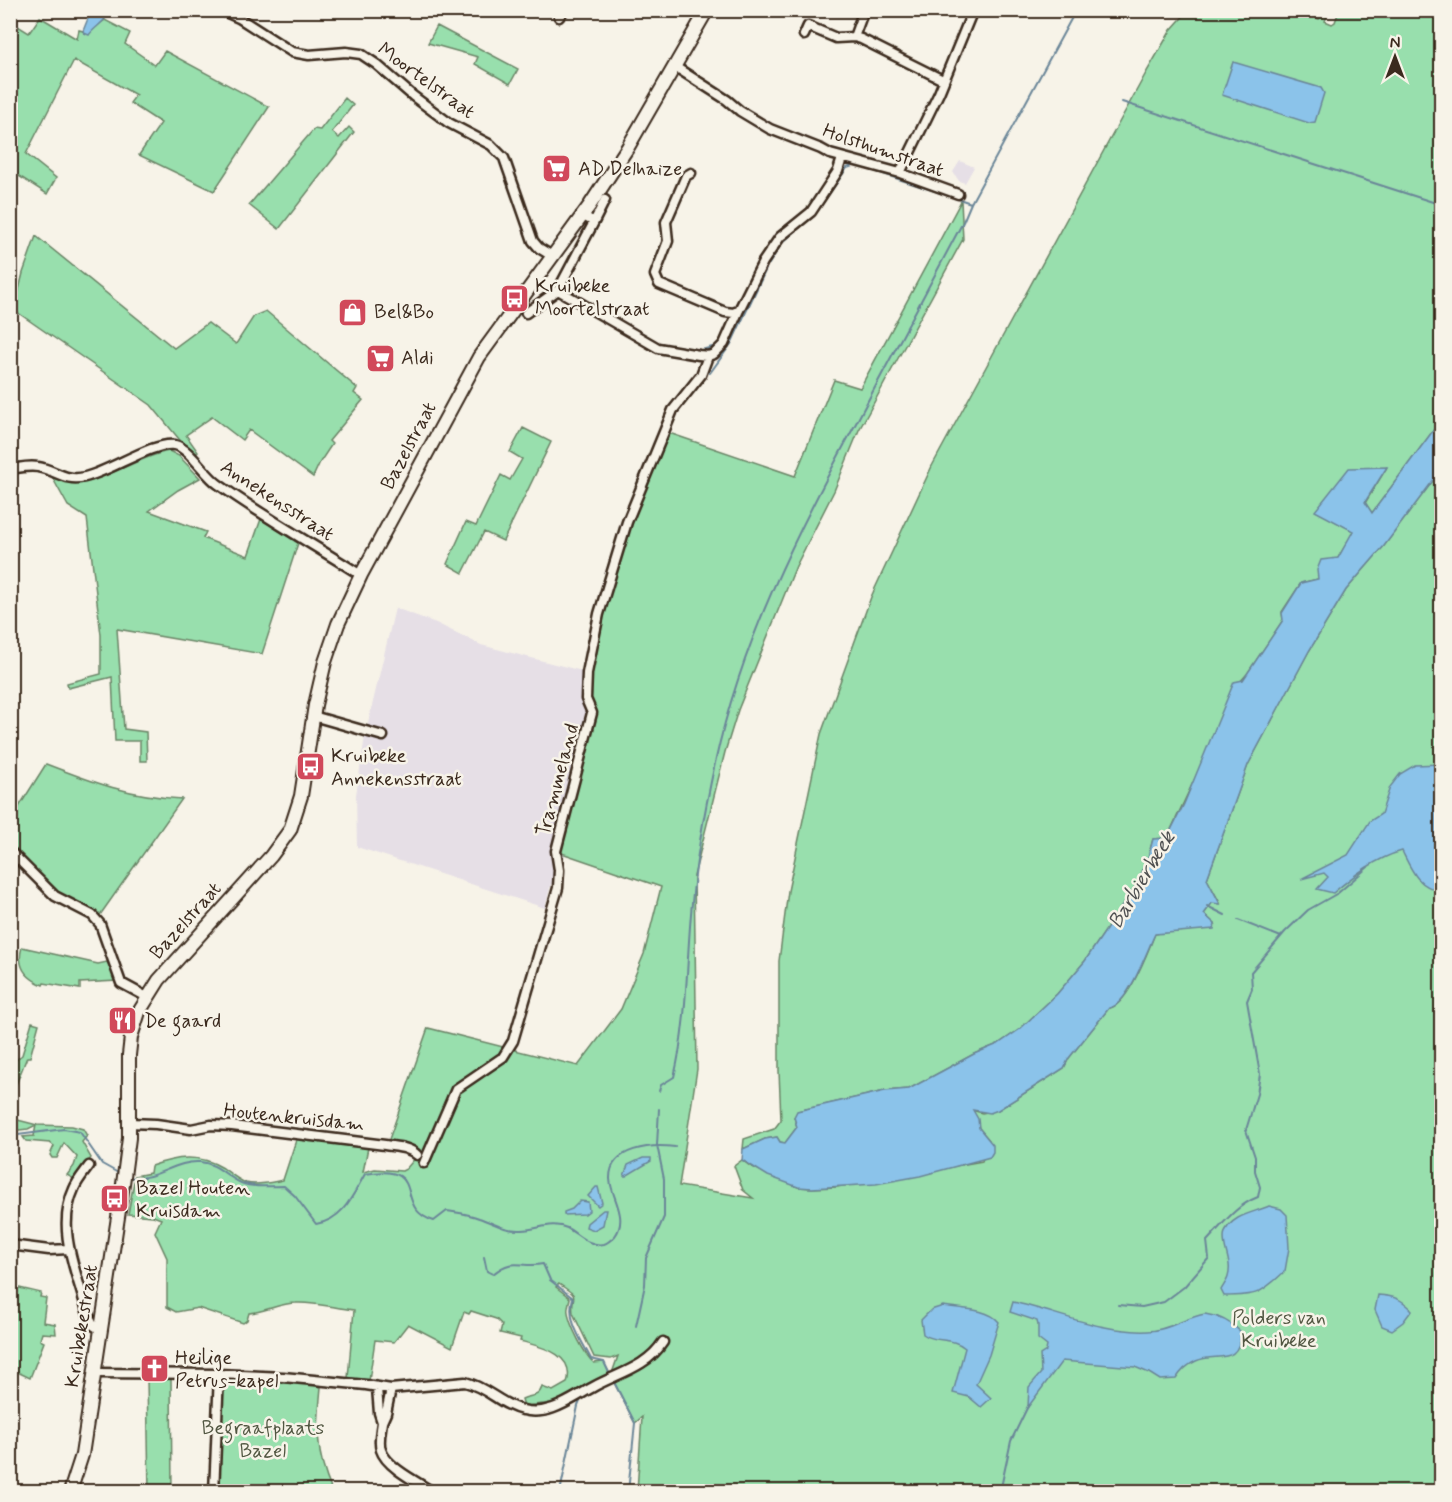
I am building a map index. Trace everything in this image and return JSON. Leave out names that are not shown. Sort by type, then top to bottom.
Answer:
[{"type":"main road","name":"Bazelstraat","points":[[126,1164],[131,1037],[139,1012],[159,980],[276,851],[290,830],[301,796],[313,716],[325,662],[338,624],[361,575],[479,357],[582,215],[628,147],[707,10]]},
{"type":"main road","name":"Kruibekestraat","points":[[70,1491],[82,1455],[126,1164]]},
{"type":"street","name":"Moortelstraat","points":[[221,10],[241,14],[292,52],[309,55],[346,52],[361,54],[443,118],[491,145],[504,158],[533,241],[552,256]]},
{"type":"street","points":[[854,37],[864,10]]},
{"type":"street","points":[[900,173],[944,80],[973,10]]},
{"type":"street","points":[[804,35],[808,26],[836,38],[854,37],[944,80]]},
{"type":"street","name":"Holsthumstraat","points":[[674,66],[770,129],[842,158],[900,173],[958,194]]},
{"type":"street","name":"Trammeland","points":[[424,1163],[456,1089],[503,1058],[513,1041],[558,888],[559,870],[556,851],[592,713],[586,699],[587,673],[599,614],[627,522],[667,423],[680,399],[705,369],[708,356],[714,354],[724,344],[738,310],[774,246],[787,231],[811,212],[838,171],[842,158]]},
{"type":"street","points":[[691,173],[686,176],[666,222],[668,241],[655,272],[656,280],[659,284],[725,312],[734,313],[738,310]]},
{"type":"street","points":[[526,313],[558,290],[605,200]]},
{"type":"street","points":[[582,215],[594,222]]},
{"type":"street","points":[[558,290],[658,348],[708,356]]},
{"type":"street","name":"Annekensstraat","points":[[10,469],[35,466],[73,480],[88,477],[159,446],[181,447],[217,483],[259,512],[361,575]]},
{"type":"street","points":[[313,716],[383,736]]},
{"type":"street","points":[[10,851],[55,896],[92,915],[100,924],[121,983],[147,997]]},
{"type":"street","name":"Houtenkruisdam","points":[[129,1123],[191,1129],[211,1125],[231,1126],[386,1145],[413,1151],[417,1155]]},
{"type":"street","points":[[89,1166],[74,1189],[68,1210],[69,1249],[88,1315],[93,1325],[101,1330]]},
{"type":"street","points":[[10,1245],[49,1250],[69,1249]]},
{"type":"street","points":[[94,1373],[283,1377],[391,1389],[465,1383],[477,1385],[517,1408],[530,1412],[544,1410],[569,1401],[640,1365],[663,1342]]},
{"type":"street","points":[[214,1491],[219,1374]]},
{"type":"street","points":[[377,1388],[382,1422]]},
{"type":"street","points":[[391,1389],[382,1422],[380,1449],[384,1458],[394,1467],[430,1491]]},
{"type":"shaded area","points":[[960,161],[974,167],[965,183],[959,181],[953,172]]},
{"type":"shaded area","points":[[395,608],[436,623],[481,645],[586,672],[591,714],[553,850],[565,854],[557,885],[551,884],[545,908],[357,847],[356,795],[365,736]]},
{"type":"green space","points":[[1188,11],[1298,11],[1319,19],[1324,11],[1329,11],[1325,21],[1332,24],[1339,11],[1441,11],[1441,420],[1372,513],[1365,503],[1387,467],[1316,511],[1354,531],[1338,558],[1318,579],[1301,583],[1282,612],[1283,620],[1240,682],[1167,838],[1153,839],[1137,884],[1085,961],[1057,994],[1020,1029],[998,1044],[974,1054],[909,1089],[885,1091],[798,1111],[794,1117],[797,1127],[785,1143],[780,1142],[777,1137],[765,1139],[743,1149],[744,1139],[774,1129],[781,1120],[779,961],[788,891],[821,734],[871,597],[932,466],[1146,73],[1171,30]]},
{"type":"green space","points":[[40,17],[77,39],[79,30],[84,33],[105,20],[130,33],[125,44],[155,65],[165,51],[269,107],[214,191],[139,155],[161,123],[130,103],[136,95],[74,60],[26,154],[56,178],[47,194],[11,171],[10,21],[29,33]]},
{"type":"green space","points":[[437,26],[518,69],[510,84],[475,64],[478,57],[428,43]]},
{"type":"green space","points":[[345,98],[353,105],[332,132],[339,138],[349,127],[354,132],[279,229],[249,205],[314,129],[320,130]]},
{"type":"green space","name":"Polders van Kruibeke","points":[[961,201],[963,239],[859,430],[834,491],[796,566],[738,710],[725,752],[694,876],[697,1069],[679,1186],[753,1198],[743,1190],[734,1166],[742,1160],[750,1166],[798,1187],[812,1188],[837,1187],[982,1161],[989,1140],[979,1128],[972,1110],[982,1113],[998,1110],[1064,1068],[1069,1058],[1109,1008],[1116,1005],[1130,988],[1155,934],[1215,924],[1204,914],[1212,903],[1220,903],[1207,879],[1248,765],[1309,651],[1346,590],[1384,546],[1441,470],[1441,1491],[637,1491],[642,1417],[635,1423],[611,1377],[552,1403],[524,1406],[522,1399],[536,1395],[542,1387],[553,1391],[567,1383],[567,1365],[555,1353],[547,1349],[520,1341],[521,1338],[500,1333],[502,1325],[496,1319],[471,1311],[469,1314],[464,1312],[452,1347],[408,1324],[394,1342],[375,1340],[369,1381],[348,1378],[354,1310],[310,1303],[290,1303],[249,1313],[247,1320],[243,1323],[198,1308],[176,1312],[167,1307],[167,1258],[155,1232],[161,1219],[128,1214],[135,1176],[150,1173],[151,1166],[169,1160],[196,1158],[214,1163],[246,1183],[260,1184],[283,1180],[298,1134],[369,1143],[363,1172],[375,1169],[402,1171],[417,1156],[387,1145],[428,1028],[578,1066],[621,1009],[644,954],[661,887],[553,850],[590,714],[584,700],[619,537],[666,432],[795,476],[834,380],[860,388]],"holes":[[[559,1284],[574,1297],[573,1313],[594,1357],[611,1359],[618,1356],[611,1376],[604,1362],[594,1363],[578,1339],[568,1312],[570,1298],[556,1287]]]},
{"type":"green space","points":[[36,236],[174,348],[208,323],[236,344],[254,316],[266,311],[357,388],[354,393],[363,400],[329,441],[332,444],[313,477],[249,430],[242,440],[212,417],[186,435],[198,452],[193,456],[151,405],[14,310],[23,273]]},
{"type":"green space","points":[[523,428],[551,442],[503,541],[484,532],[463,573],[447,564],[466,522],[476,526],[501,475],[510,480],[522,459],[510,452]]},
{"type":"green space","points":[[169,451],[179,456],[200,478],[178,490],[149,511],[206,532],[203,538],[248,556],[261,519],[298,543],[262,654],[117,629],[124,729],[146,732],[147,761],[140,761],[140,741],[115,741],[112,677],[68,688],[67,683],[101,674],[101,635],[87,518],[68,506],[52,477],[76,483],[91,480]]},
{"type":"green space","points":[[46,764],[112,788],[182,799],[100,915],[66,900],[49,888],[11,846],[10,821]]},
{"type":"green space","points":[[22,947],[98,964],[107,962],[117,981],[80,983],[80,989],[44,983],[43,985],[24,971],[20,960]]},
{"type":"green space","points":[[32,1022],[39,1024],[30,1057],[27,1057],[11,1097],[12,1068],[22,1055]]},
{"type":"green space","points":[[10,1118],[37,1125],[72,1126],[83,1129],[87,1136],[82,1142],[91,1158],[74,1179],[67,1175],[77,1157],[64,1143],[57,1158],[52,1158],[50,1155],[54,1146],[50,1143],[26,1141],[23,1137],[34,1136],[36,1125],[28,1129],[11,1131]]},
{"type":"green space","points":[[11,1286],[41,1293],[40,1297],[46,1298],[43,1322],[55,1324],[56,1334],[42,1333],[40,1340],[44,1342],[30,1378],[11,1369]]},
{"type":"green space","points":[[171,1377],[172,1491],[149,1491],[147,1378]]},
{"type":"green space","name":"Begraafplaats Bazel","points":[[223,1379],[309,1384],[321,1387],[320,1452],[332,1491],[218,1492]]},
{"type":"water","points":[[91,11],[108,11],[105,18],[89,35],[83,31]]},
{"type":"water","points":[[1233,62],[1321,88],[1324,93],[1315,122],[1309,123],[1222,95]]},
{"type":"water","points":[[1441,420],[1441,470],[1384,546],[1346,590],[1309,651],[1248,765],[1207,879],[1220,904],[1212,903],[1204,914],[1215,924],[1214,929],[1155,934],[1130,988],[1116,1005],[1109,1008],[1069,1058],[1064,1068],[998,1110],[990,1113],[973,1110],[978,1119],[979,1128],[993,1145],[990,1157],[920,1176],[876,1184],[812,1188],[798,1187],[768,1176],[742,1160],[743,1149],[765,1139],[777,1137],[780,1142],[785,1143],[797,1127],[794,1117],[797,1111],[885,1091],[909,1089],[974,1054],[998,1044],[1020,1029],[1057,994],[1085,961],[1137,884],[1153,839],[1167,838],[1184,804],[1234,682],[1243,680],[1283,620],[1282,613],[1301,583],[1318,579],[1317,570],[1321,560],[1338,558],[1353,531],[1315,511],[1349,468],[1387,467],[1365,502],[1372,513]]},
{"type":"water","points":[[1441,764],[1441,891],[1421,882],[1402,851],[1374,863],[1333,893],[1317,889],[1328,877],[1324,873],[1301,879],[1348,855],[1370,821],[1381,814],[1390,787],[1400,774],[1415,765]]},
{"type":"water","points":[[643,1158],[651,1158],[651,1161],[624,1176],[628,1165]]},
{"type":"water","points":[[598,1187],[602,1203],[598,1206],[588,1196]]},
{"type":"water","points":[[580,1201],[588,1202],[589,1211],[585,1214],[564,1215],[564,1212],[572,1209]]},
{"type":"water","points":[[1269,1206],[1281,1209],[1287,1215],[1289,1248],[1285,1271],[1270,1285],[1258,1292],[1224,1296],[1221,1290],[1229,1269],[1225,1231],[1238,1218]]},
{"type":"water","points":[[606,1210],[603,1225],[594,1230],[586,1227],[587,1223]]},
{"type":"water","points":[[1378,1295],[1396,1298],[1412,1310],[1403,1322],[1392,1330],[1382,1326],[1375,1310]]},
{"type":"water","points":[[1013,1302],[1114,1329],[1155,1330],[1205,1314],[1229,1322],[1241,1332],[1236,1350],[1231,1354],[1193,1363],[1184,1368],[1176,1379],[1160,1380],[1135,1367],[1062,1361],[1028,1407],[1029,1387],[1041,1373],[1040,1355],[1046,1351],[1047,1346],[1038,1339],[1037,1321],[1010,1312]]},
{"type":"water","points":[[943,1306],[988,1314],[999,1322],[989,1355],[976,1384],[991,1398],[981,1407],[969,1397],[953,1393],[965,1348],[955,1342],[923,1334],[921,1320],[931,1310]]},
{"type":"waterway","points":[[659,1091],[661,1085],[674,1077],[679,1056],[694,886],[711,780],[726,718],[755,632],[792,547],[833,465],[1076,10]]},
{"type":"waterway","points":[[1122,102],[1442,205]]},
{"type":"waterway","points":[[823,203],[847,168],[856,165],[971,203]]},
{"type":"waterway","points":[[769,264],[782,243],[819,209]]},
{"type":"waterway","points":[[710,373],[731,344],[766,269]]},
{"type":"waterway","points":[[698,351],[716,346],[723,337]]},
{"type":"waterway","name":"Barbierbeek","points":[[1118,1305],[1142,1307],[1164,1302],[1184,1287],[1209,1258],[1207,1241],[1236,1210],[1258,1197],[1260,1187],[1255,1171],[1255,1157],[1246,1130],[1257,1094],[1260,1074],[1247,1001],[1252,989],[1251,972],[1285,932],[1308,910],[1338,893],[1368,867]]},
{"type":"waterway","points":[[1207,906],[1225,915]]},
{"type":"waterway","points":[[1238,920],[1281,937]]},
{"type":"waterway","points":[[636,1326],[645,1285],[646,1258],[664,1217],[664,1179],[657,1145],[659,1109]]},
{"type":"waterway","name":"Barbierbeek","points":[[10,1136],[64,1129],[80,1132],[102,1164],[120,1174]]},
{"type":"waterway","name":"Barbierbeek","points":[[128,1177],[146,1177],[191,1162],[206,1163],[246,1185],[284,1186],[295,1196],[316,1224],[325,1222],[340,1212],[365,1174],[385,1172],[398,1175],[408,1188],[414,1207],[421,1215],[434,1221],[447,1211],[510,1229],[528,1230],[555,1225],[567,1228],[593,1244],[604,1244],[610,1241],[619,1229],[620,1214],[610,1179],[612,1168],[617,1160],[624,1154],[645,1147],[675,1147]]},
{"type":"waterway","points":[[484,1257],[487,1271],[493,1274],[512,1264],[543,1264],[550,1280],[573,1298],[571,1314],[579,1337],[591,1359],[604,1362],[610,1375]]},
{"type":"waterway","points":[[613,1380],[635,1423],[628,1492]]},
{"type":"waterway","points":[[560,1492],[581,1399]]},
{"type":"waterway","points":[[1000,1492],[1011,1441],[1028,1406]]},
{"type":"waterway","points":[[547,1492],[553,1491]]},
{"type":"place","name":"AD Delhaize","points":[[557,169]]},
{"type":"place","name":"Kruibeke Moortelstraat","points":[[514,298]]},
{"type":"place","name":"Bel&Bo","points":[[353,312]]},
{"type":"place","name":"Aldi","points":[[380,358]]},
{"type":"place","name":"Kruibeke Annekensstraat","points":[[310,767]]},
{"type":"place","name":"De gaard","points":[[123,1021]]},
{"type":"place","name":"Bazel Houten Kruisdam","points":[[115,1199]]},
{"type":"place","name":"Heilige Petrus-kapel","points":[[154,1369]]}]
